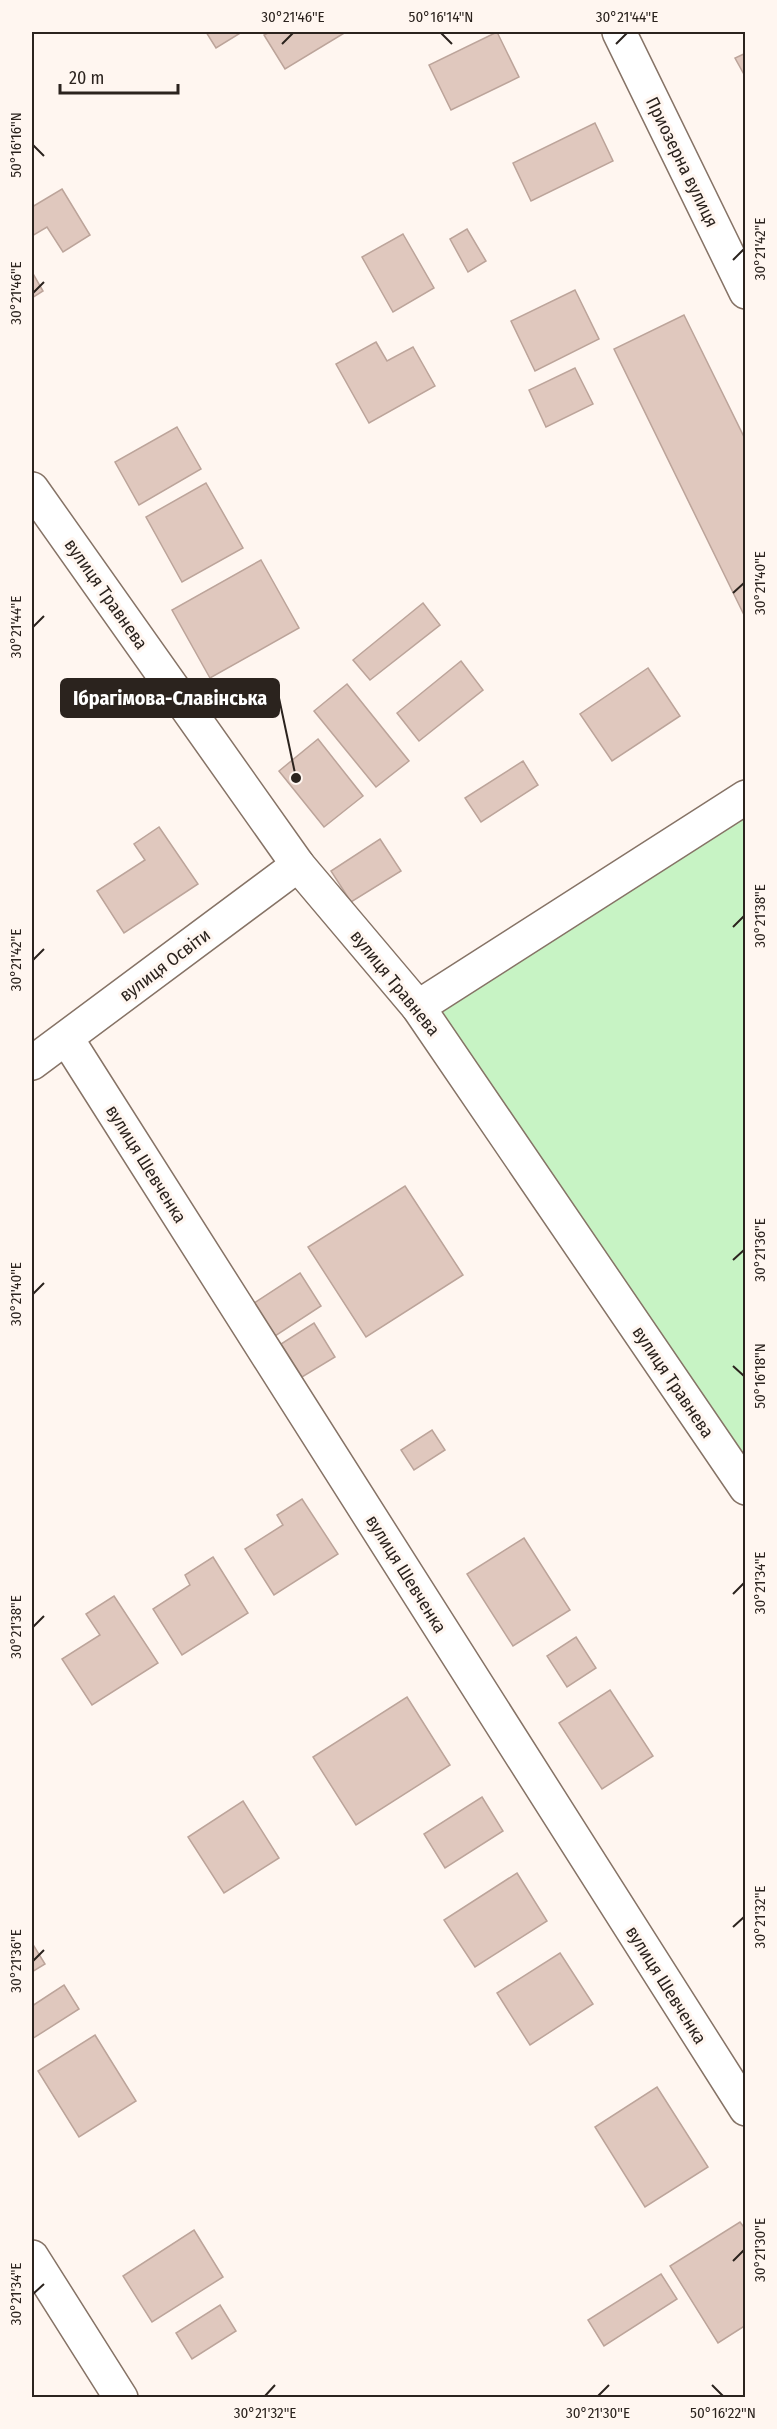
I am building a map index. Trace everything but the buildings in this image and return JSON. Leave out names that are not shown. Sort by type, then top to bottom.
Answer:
[{"type":"street","name":"Приозерна вулиця","points":[[619,32],[746,292]]},
{"type":"street","name":"вулиця Травнева","points":[[32,489],[298,865],[418,1007],[746,1488]]},
{"type":"street","points":[[418,1007],[746,797]]},
{"type":"street","name":"вулиця Освіти","points":[[32,1063],[298,865]]},
{"type":"street","name":"вулиця Шевченка","points":[[67,1039],[746,2109]]},
{"type":"street","points":[[32,2257],[121,2397]]},
{"type":"green space","points":[[745,806],[745,1488],[418,1007]]},
{"type":"place","name":"Ібрагімова-Славінська","points":[[296,778]]}]
